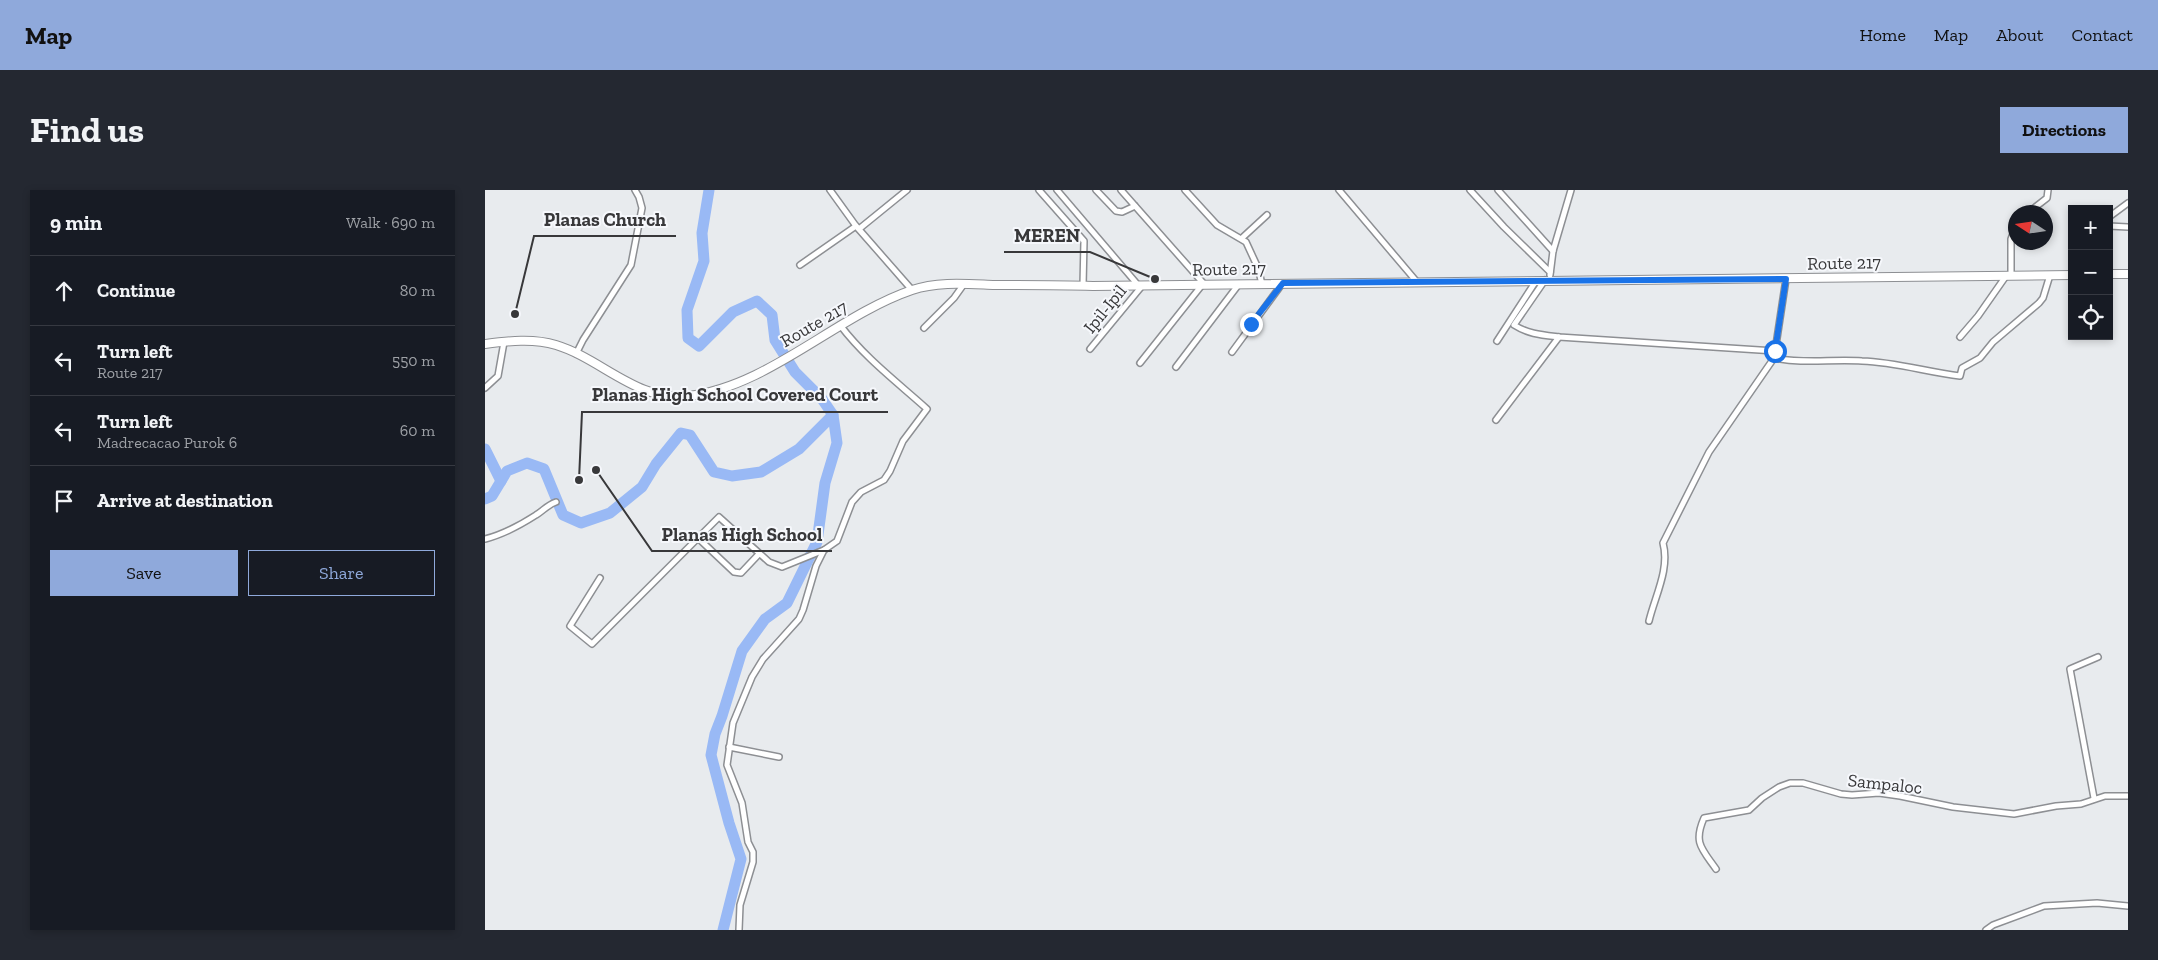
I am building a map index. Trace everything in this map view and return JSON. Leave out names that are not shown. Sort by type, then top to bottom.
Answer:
[{"type":"main road","name":"Route 217","points":[[485,344],[540,342],[557,346],[576,354],[633,386],[657,395],[678,398],[707,393],[749,379],[840,325],[885,301],[912,290],[939,284],[1083,286],[1417,282],[1546,278],[1786,279],[2068,274]]},
{"type":"main road","points":[[2113,274],[2128,274]]},
{"type":"street","points":[[576,354],[631,265],[642,208],[635,190]]},
{"type":"street","points":[[830,190],[858,227],[912,290]]},
{"type":"street","points":[[800,265],[858,227],[907,190]]},
{"type":"street","points":[[1039,190],[1084,241],[1083,286]]},
{"type":"street","points":[[1057,190],[1140,285]]},
{"type":"street","points":[[1095,190],[1116,211],[1122,212],[1135,206]]},
{"type":"street","points":[[1121,190],[1186,261],[1203,284],[1140,363]]},
{"type":"street","points":[[1185,190],[1217,225],[1242,238],[1251,249],[1262,284]]},
{"type":"street","points":[[1339,190],[1417,282]]},
{"type":"street","points":[[1470,190],[1546,278]]},
{"type":"street","points":[[1498,190],[1553,251]]},
{"type":"street","points":[[1571,190],[1546,278],[1513,325],[1527,332],[1559,337],[1775,351]]},
{"type":"street","points":[[2038,205],[2047,198],[2048,190]]},
{"type":"street","points":[[2113,214],[2128,203]]},
{"type":"street","points":[[1242,238],[1267,215]]},
{"type":"street","points":[[2113,226],[2128,227]]},
{"type":"street","points":[[1960,337],[2008,275],[2010,250]]},
{"type":"street","points":[[1774,358],[1797,361],[1860,360],[1960,376],[1962,368],[1980,358],[1993,342],[2039,304],[2043,298],[2050,275]]},
{"type":"street","points":[[1497,341],[1546,278]]},
{"type":"street","points":[[1649,621],[1665,562],[1666,552],[1663,543],[1709,452],[1774,358],[1786,279]]},
{"type":"street","points":[[1232,352],[1283,283]]},
{"type":"street","points":[[924,328],[943,310],[964,284]]},
{"type":"street","points":[[1176,367],[1239,284]]},
{"type":"street","name":"Ipil-Ipil","points":[[1090,349],[1140,285]]},
{"type":"street","points":[[600,578],[570,626],[592,644],[719,517],[769,562],[782,567],[824,550],[837,541],[847,512],[856,497],[884,480],[903,441],[927,409],[855,345],[840,325]]},
{"type":"street","points":[[1496,420],[1559,337]]},
{"type":"street","points":[[485,388],[498,376],[503,342]]},
{"type":"street","points":[[485,539],[501,534],[535,516],[545,507],[556,502]]},
{"type":"street","points":[[697,538],[735,572],[741,573],[759,554]]},
{"type":"street","points":[[739,930],[740,905],[751,873],[753,856],[748,842],[741,804],[727,765],[733,723],[752,677],[772,647],[799,619],[816,566],[824,550]]},
{"type":"street","points":[[2095,798],[2071,669],[2099,657]]},
{"type":"street","points":[[729,747],[779,757]]},
{"type":"street","name":"Sampaloc","points":[[1716,869],[1700,846],[1698,839],[1704,818],[1749,810],[1762,798],[1779,787],[1790,783],[1803,783],[1847,795],[1879,794],[1900,796],[1992,813],[2015,814],[2056,806],[2081,804],[2105,796],[2128,796]]},
{"type":"street","points":[[1986,930],[1993,925],[2044,906],[2097,903],[2128,906]]},
{"type":"waterway","points":[[709,190],[702,233],[704,261],[687,310],[688,338],[699,346],[733,312],[757,301],[772,315],[775,340],[795,372],[822,399],[833,415],[837,443],[825,483],[817,542],[787,603],[765,619],[742,651],[715,734],[711,755],[729,823],[741,859],[723,930]]},
{"type":"waterway","points":[[485,499],[492,496],[507,471],[527,463],[544,469],[563,515],[581,523],[610,513],[642,487],[656,464],[681,433],[690,435],[714,472],[732,476],[761,472],[799,449],[833,415]]},
{"type":"waterway","points":[[485,449],[501,481]]},
{"type":"place","name":"MEREN","points":[[1155,279]]},
{"type":"place","name":"Planas Church","points":[[515,314]]},
{"type":"place","name":"Planas High School","points":[[596,470]]},
{"type":"place","name":"Planas High School Covered Court","points":[[579,480]]},
{"type":"route","points":[[1251,324],[1283,283],[1786,279],[1775,351]]}]
